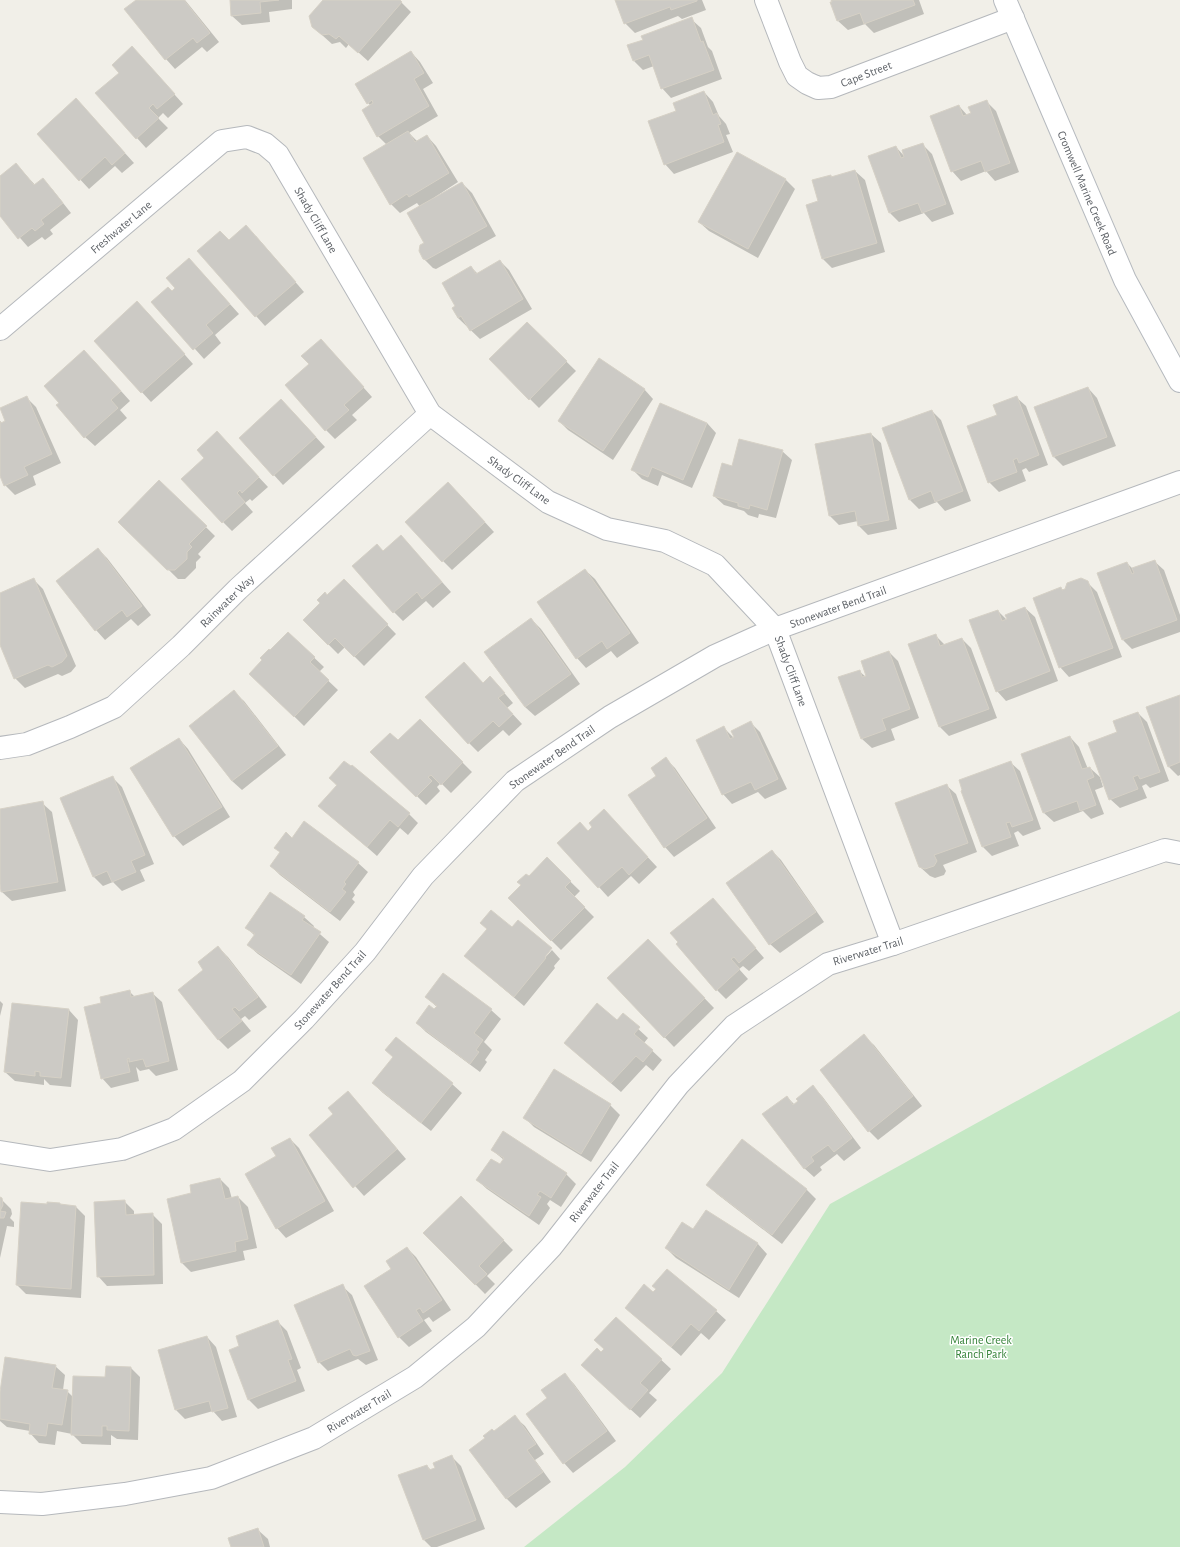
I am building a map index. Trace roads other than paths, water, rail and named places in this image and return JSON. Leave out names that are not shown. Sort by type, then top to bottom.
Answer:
[{"type":"street","name":"Cape Street","points":[[766,0],[797,76],[818,88],[831,87],[1009,9]]},
{"type":"street","name":"Cromwell Marine Creek Road","points":[[1009,9],[1125,280],[1180,381]]},
{"type":"street","name":"Freshwater Lane","points":[[0,329],[222,141],[247,137]]},
{"type":"street","name":"Shady Cliff Lane","points":[[247,137],[265,144],[278,155],[430,414],[548,502],[607,530],[665,541],[714,565],[775,629],[893,944]]},
{"type":"street","name":"Rainwater Way","points":[[0,748],[27,744],[114,707],[181,646],[238,589],[430,414]]},
{"type":"street","name":"Stonewater Bend Trail","points":[[0,1152],[50,1160],[122,1149],[174,1129],[242,1081],[304,1019],[365,952],[422,876],[515,780],[610,717],[714,656],[775,629],[1180,482]]},
{"type":"street","name":"Riverwater Trail","points":[[0,1502],[42,1504],[125,1494],[211,1478],[314,1438],[415,1378],[476,1327],[551,1247],[678,1085],[734,1026],[828,964],[893,944],[1165,850],[1180,853]]},
{"type":"park label","name":"Marine Creek Ranch Park","points":[[981,1347]]}]
